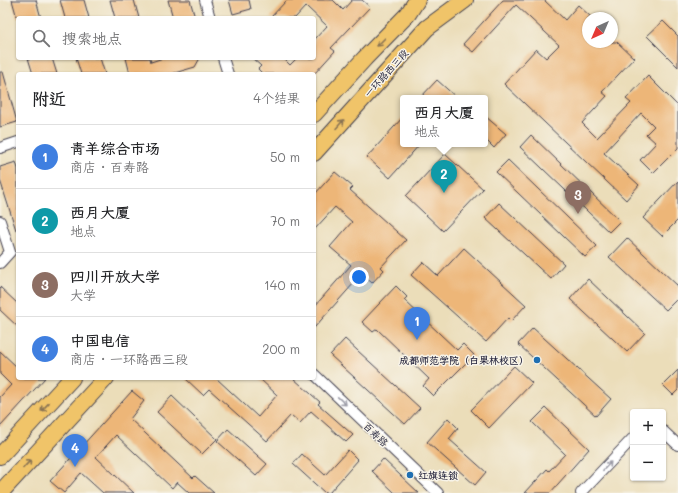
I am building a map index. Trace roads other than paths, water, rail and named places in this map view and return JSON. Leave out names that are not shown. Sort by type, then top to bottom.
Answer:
[{"type":"main road","points":[[408,14],[417,0]]},
{"type":"main road","points":[[316,112],[365,58],[422,0]]},
{"type":"main road","points":[[427,28],[448,0]]},
{"type":"main road","name":"一环路西三段","points":[[316,152],[427,28],[465,0]]},
{"type":"main road","points":[[0,456],[70,380]]},
{"type":"main road","points":[[0,493],[104,380]]},
{"type":"street","points":[[205,0],[209,16]]},
{"type":"street","points":[[224,60],[227,72]]},
{"type":"street","points":[[0,148],[16,143]]},
{"type":"street","points":[[0,221],[10,252],[0,263]]},
{"type":"street","name":"百寿路","points":[[316,376],[438,493]]},
{"type":"street","points":[[666,434],[678,445]]},
{"type":"street","points":[[581,493],[630,441]]},
{"type":"place","name":"西月大厦","points":[[444,193]]},
{"type":"place","name":"四川开放大学","points":[[578,214]]},
{"type":"place","name":"青羊综合市场","points":[[417,340]]},
{"type":"place","name":"成都师范学院（白果林校区）","points":[[537,360]]},
{"type":"place","name":"中国电信","points":[[75,467]]},
{"type":"place","name":"红旗连锁","points":[[410,475]]}]
